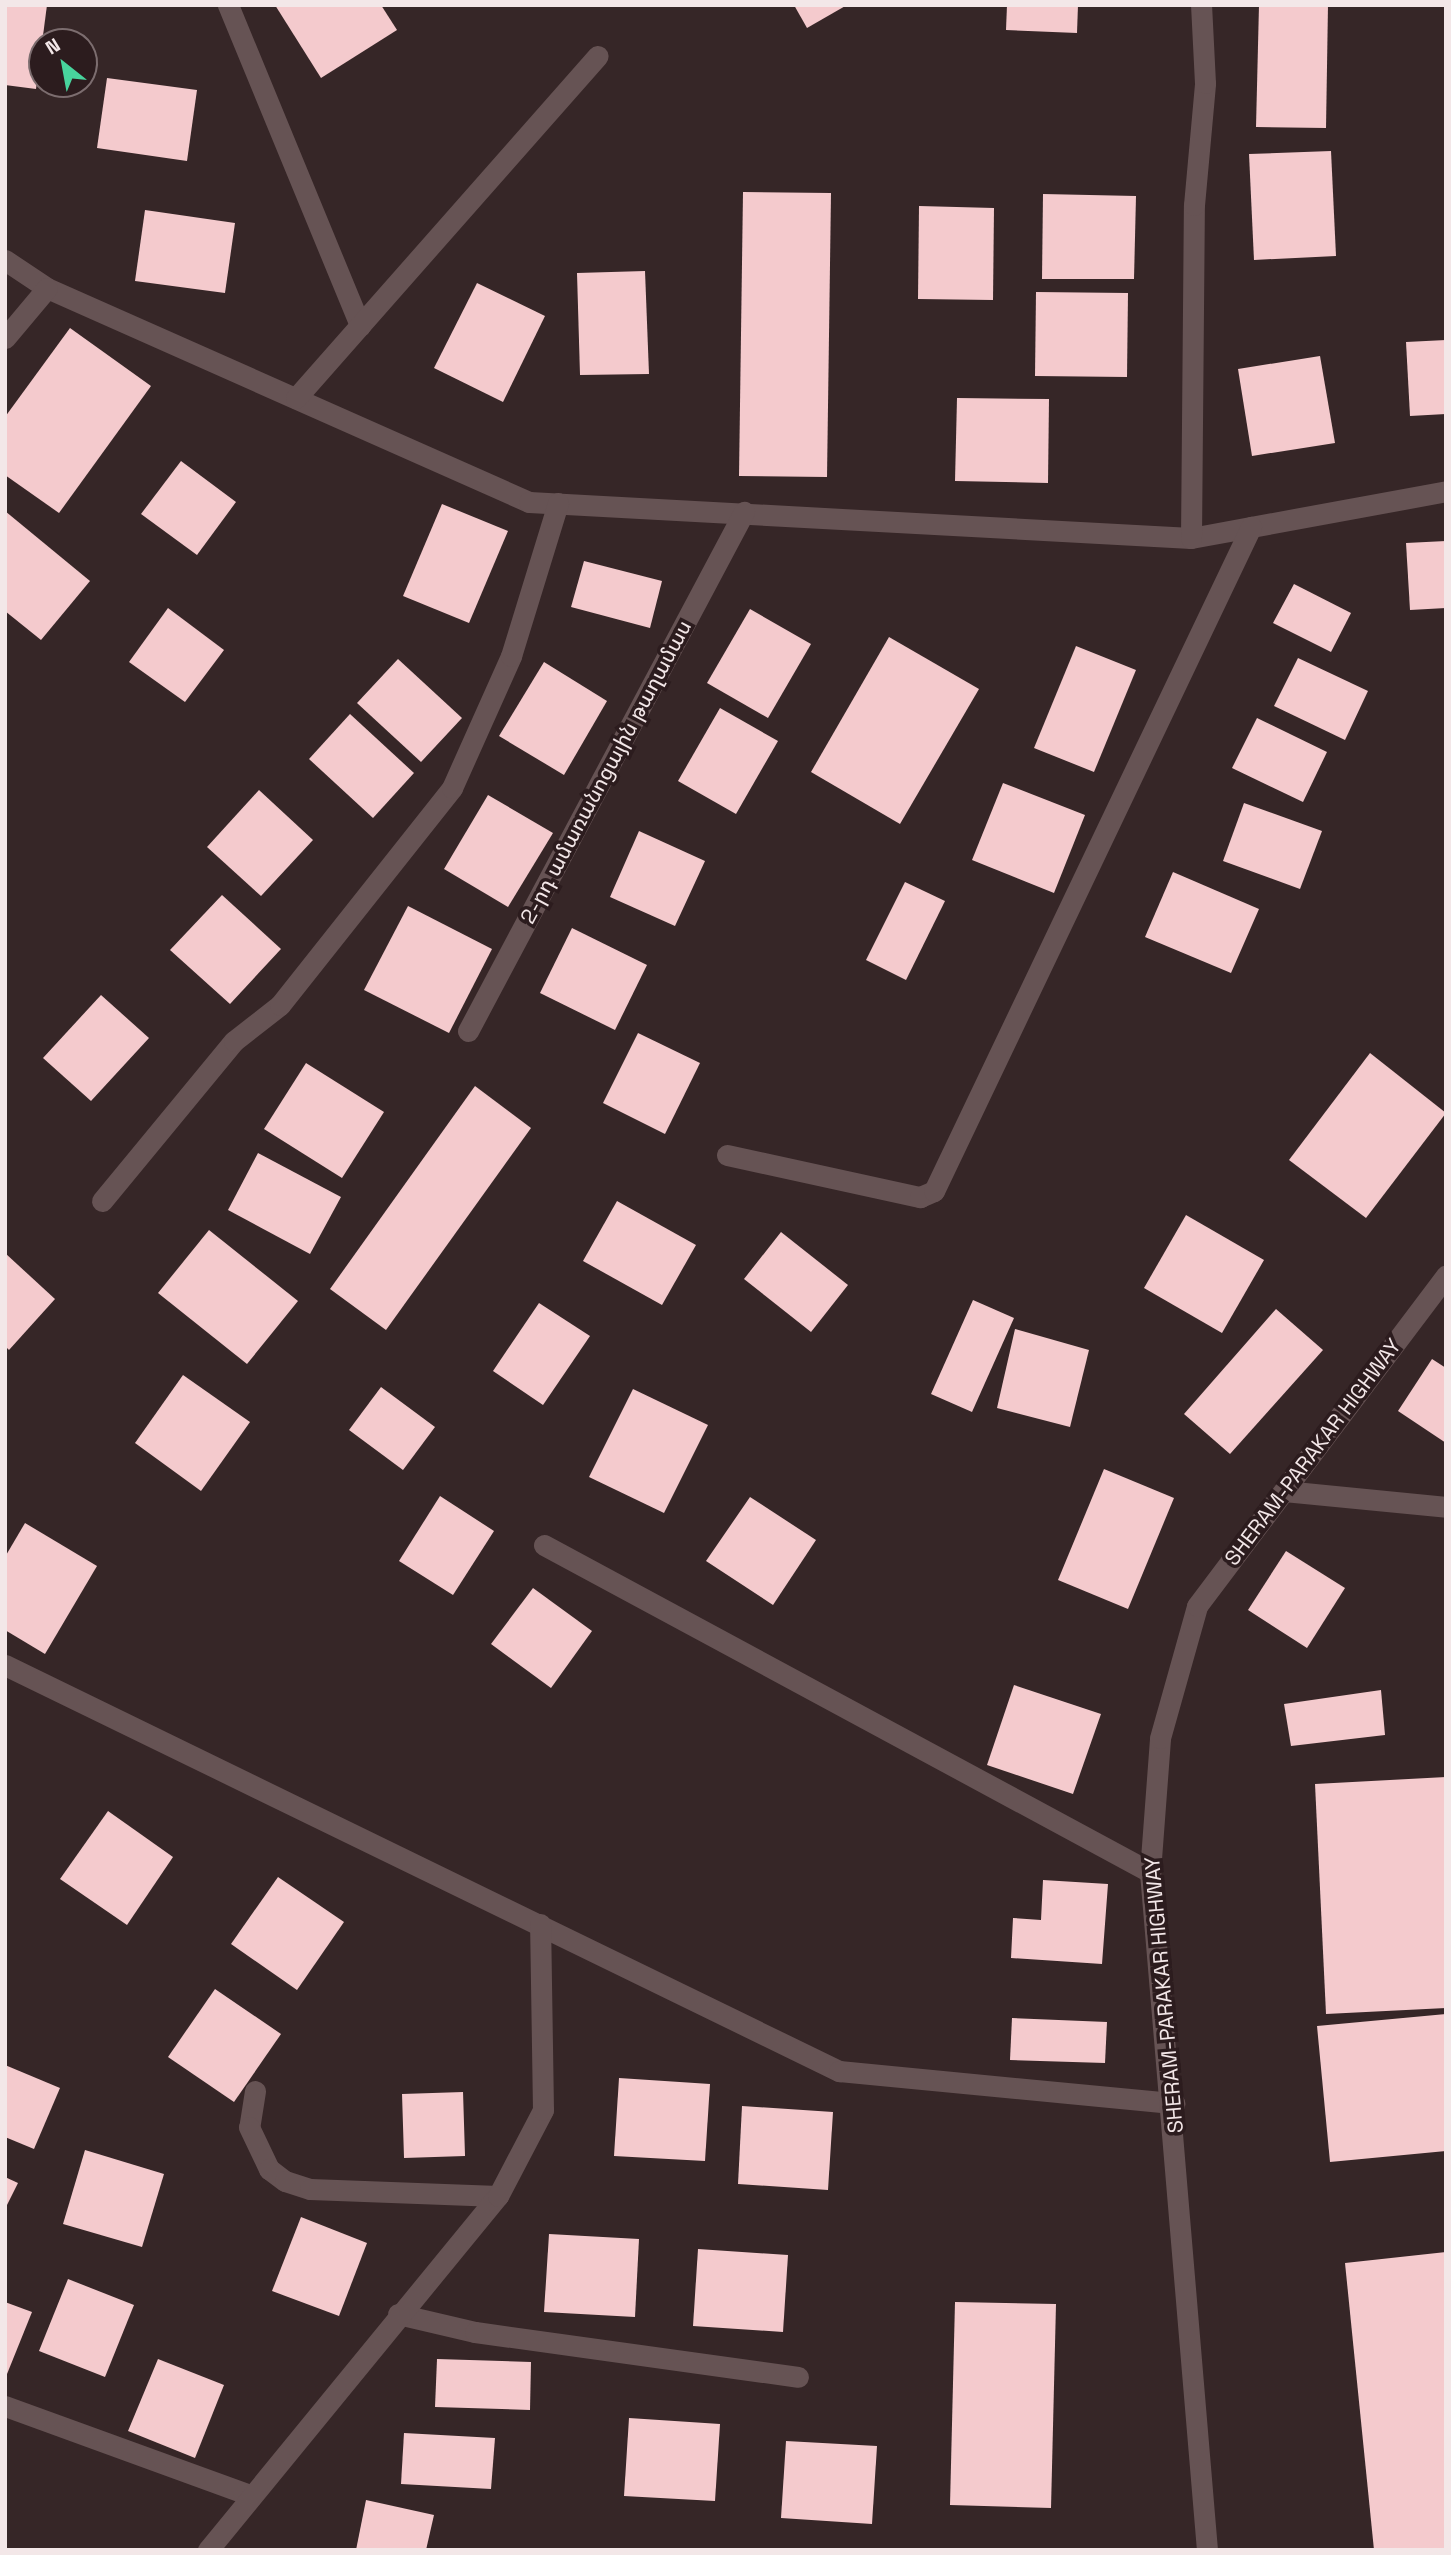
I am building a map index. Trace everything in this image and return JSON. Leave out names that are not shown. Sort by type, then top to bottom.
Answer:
[{"type":"street","points":[[228,5],[360,326]]},
{"type":"street","points":[[1191,538],[1194,205],[1205,83],[1201,5]]},
{"type":"street","points":[[296,398],[598,56]]},
{"type":"street","points":[[5,260],[47,288],[529,502],[1191,538],[1446,491]]},
{"type":"street","points":[[5,338],[47,288]]},
{"type":"street","points":[[102,1200],[234,1041],[280,1005],[452,788],[511,656],[558,503]]},
{"type":"street","name":"2-րդ ամառանոցային թաղամաս","points":[[468,1031],[744,512]]},
{"type":"street","points":[[727,1156],[920,1197],[934,1191],[1251,527]]},
{"type":"street","name":"SHERAM-PARAKAR HIGHWAY","points":[[1207,2550],[1174,2103],[1150,1872],[1160,1738],[1197,1606],[1446,1275]]},
{"type":"street","points":[[1284,1491],[1446,1507]]},
{"type":"street","points":[[544,1545],[1150,1872]]},
{"type":"street","points":[[5,1665],[839,2071],[1174,2103]]},
{"type":"street","points":[[208,2550],[247,2494],[498,2196],[543,2110],[540,1924]]},
{"type":"street","points":[[255,2091],[249,2127],[269,2169],[285,2181],[310,2189],[498,2196]]},
{"type":"street","points":[[398,2314],[475,2332],[798,2377]]},
{"type":"street","points":[[5,2406],[247,2494]]},
{"type":"building","points":[[5,5],[47,5],[44,28],[28,28],[28,88],[5,85]]},
{"type":"building","points":[[275,5],[381,5],[397,30],[321,78]]},
{"type":"building","points":[[794,5],[847,5],[807,28]]},
{"type":"building","points":[[1007,5],[1078,5],[1077,33],[1006,30]]},
{"type":"building","points":[[1259,5],[1328,5],[1326,128],[1256,127]]},
{"type":"building","points":[[107,78],[197,90],[187,161],[97,148]]},
{"type":"building","points":[[1331,151],[1336,256],[1254,260],[1249,154]]},
{"type":"building","points":[[743,192],[831,193],[827,477],[739,476]]},
{"type":"building","points":[[1043,194],[1136,196],[1134,279],[1042,279]]},
{"type":"building","points":[[919,206],[994,208],[993,300],[918,299]]},
{"type":"building","points":[[145,210],[235,223],[225,293],[135,281]]},
{"type":"building","points":[[645,271],[649,374],[580,375],[577,273]]},
{"type":"building","points":[[477,283],[545,316],[503,402],[434,368]]},
{"type":"building","points":[[1036,292],[1128,293],[1127,377],[1035,376]]},
{"type":"building","points":[[70,328],[151,386],[59,513],[5,475],[5,417]]},
{"type":"building","points":[[1446,340],[1446,414],[1410,416],[1406,342]]},
{"type":"building","points":[[1320,356],[1335,443],[1252,456],[1238,369]]},
{"type":"building","points":[[957,398],[1049,399],[1048,483],[955,481]]},
{"type":"building","points":[[181,461],[236,502],[197,555],[141,514]]},
{"type":"building","points":[[442,504],[508,531],[469,623],[403,596]]},
{"type":"building","points":[[5,511],[90,581],[41,640],[5,611]]},
{"type":"building","points":[[1446,541],[1446,608],[1410,610],[1406,543]]},
{"type":"building","points":[[584,561],[662,581],[650,628],[571,607]]},
{"type":"building","points":[[1294,584],[1351,613],[1331,652],[1273,623]]},
{"type":"building","points":[[168,608],[224,650],[185,702],[129,662]]},
{"type":"building","points":[[750,609],[811,644],[768,718],[707,683]]},
{"type":"building","points":[[889,637],[979,689],[900,824],[811,772]]},
{"type":"building","points":[[1076,646],[1136,670],[1094,772],[1034,748]]},
{"type":"building","points":[[1298,658],[1368,691],[1345,740],[1274,706]]},
{"type":"building","points":[[398,659],[462,718],[421,762],[357,703]]},
{"type":"building","points":[[544,662],[607,701],[564,775],[499,736]]},
{"type":"building","points":[[720,708],[778,741],[736,814],[678,781]]},
{"type":"building","points":[[350,714],[414,773],[373,818],[309,759]]},
{"type":"building","points":[[1257,718],[1327,752],[1303,802],[1232,768]]},
{"type":"building","points":[[1003,783],[1085,815],[1054,893],[972,860]]},
{"type":"building","points":[[259,790],[313,840],[261,896],[207,847]]},
{"type":"building","points":[[488,795],[553,833],[508,907],[444,869]]},
{"type":"building","points":[[1244,803],[1322,831],[1300,889],[1223,861]]},
{"type":"building","points":[[639,831],[705,861],[675,926],[610,897]]},
{"type":"building","points":[[1173,872],[1259,909],[1231,973],[1145,937]]},
{"type":"building","points":[[905,882],[945,901],[906,980],[866,960]]},
{"type":"building","points":[[222,895],[281,949],[230,1004],[170,950]]},
{"type":"building","points":[[408,906],[492,949],[449,1033],[364,990]]},
{"type":"building","points":[[572,928],[647,965],[615,1030],[540,993]]},
{"type":"building","points":[[101,995],[149,1038],[91,1101],[43,1058]]},
{"type":"building","points":[[638,1033],[700,1063],[665,1134],[603,1103]]},
{"type":"building","points":[[1370,1053],[1446,1113],[1366,1218],[1289,1160]]},
{"type":"building","points":[[306,1063],[384,1112],[342,1178],[264,1129]]},
{"type":"building","points":[[475,1086],[531,1128],[386,1330],[330,1289]]},
{"type":"building","points":[[258,1153],[341,1197],[310,1254],[228,1210]]},
{"type":"building","points":[[617,1201],[696,1245],[662,1305],[583,1261]]},
{"type":"building","points":[[1186,1215],[1264,1260],[1222,1333],[1144,1288]]},
{"type":"building","points":[[209,1230],[298,1301],[247,1364],[158,1293]]},
{"type":"building","points":[[781,1232],[848,1285],[811,1332],[744,1279]]},
{"type":"building","points":[[5,1253],[55,1299],[9,1350],[5,1346]]},
{"type":"building","points":[[973,1300],[1014,1318],[972,1412],[931,1394]]},
{"type":"building","points":[[539,1303],[590,1336],[543,1405],[493,1371]]},
{"type":"building","points":[[1276,1309],[1323,1350],[1230,1454],[1184,1414]]},
{"type":"building","points":[[1015,1329],[1089,1350],[1070,1427],[997,1408]]},
{"type":"building","points":[[1432,1359],[1446,1368],[1446,1443],[1398,1411]]},
{"type":"building","points":[[183,1375],[250,1422],[201,1491],[135,1443]]},
{"type":"building","points":[[381,1387],[435,1427],[403,1470],[349,1430]]},
{"type":"building","points":[[633,1389],[708,1425],[664,1513],[589,1477]]},
{"type":"building","points":[[1104,1469],[1174,1498],[1128,1609],[1058,1580]]},
{"type":"building","points":[[440,1496],[494,1531],[453,1595],[399,1561]]},
{"type":"building","points":[[750,1497],[816,1540],[773,1605],[706,1561]]},
{"type":"building","points":[[25,1523],[97,1566],[45,1654],[5,1630],[5,1557]]},
{"type":"building","points":[[1286,1551],[1345,1588],[1307,1648],[1248,1610]]},
{"type":"building","points":[[533,1588],[592,1631],[551,1688],[491,1644]]},
{"type":"building","points":[[1014,1685],[1101,1714],[1073,1794],[987,1765]]},
{"type":"building","points":[[1381,1690],[1385,1735],[1291,1746],[1284,1704]]},
{"type":"building","points":[[1446,1777],[1446,2008],[1326,2014],[1315,1784]]},
{"type":"building","points":[[108,1811],[173,1857],[127,1925],[60,1879]]},
{"type":"building","points":[[278,1877],[344,1922],[297,1990],[231,1944]]},
{"type":"building","points":[[1043,1880],[1108,1884],[1102,1964],[1011,1958],[1013,1918],[1041,1920]]},
{"type":"building","points":[[215,1989],[281,2034],[234,2102],[168,2057]]},
{"type":"building","points":[[1446,2014],[1446,2151],[1330,2162],[1317,2026]]},
{"type":"building","points":[[1012,2018],[1107,2022],[1105,2063],[1010,2060]]},
{"type":"building","points":[[5,2065],[60,2088],[34,2149],[5,2137]]},
{"type":"building","points":[[619,2078],[710,2084],[705,2161],[614,2156]]},
{"type":"building","points":[[463,2092],[465,2156],[404,2158],[402,2094]]},
{"type":"building","points":[[742,2106],[833,2112],[828,2190],[738,2184]]},
{"type":"building","points":[[85,2150],[164,2174],[142,2247],[63,2224]]},
{"type":"building","points":[[5,2177],[18,2183],[5,2209]]},
{"type":"building","points":[[301,2217],[367,2243],[339,2316],[272,2291]]},
{"type":"building","points":[[549,2234],[639,2239],[635,2317],[544,2312]]},
{"type":"building","points":[[698,2249],[788,2255],[783,2332],[693,2326]]},
{"type":"building","points":[[1446,2252],[1446,2550],[1374,2550],[1345,2263]]},
{"type":"building","points":[[68,2279],[134,2305],[105,2377],[39,2351]]},
{"type":"building","points":[[5,2302],[32,2312],[5,2379]]},
{"type":"building","points":[[955,2302],[1056,2304],[1051,2508],[950,2505]]},
{"type":"building","points":[[158,2359],[224,2385],[195,2458],[128,2431]]},
{"type":"building","points":[[437,2359],[531,2362],[530,2410],[435,2407]]},
{"type":"building","points":[[629,2418],[720,2424],[715,2501],[624,2496]]},
{"type":"building","points":[[404,2433],[495,2438],[491,2489],[401,2484]]},
{"type":"building","points":[[786,2441],[877,2446],[872,2524],[781,2518]]},
{"type":"building","points":[[366,2500],[434,2515],[426,2550],[356,2550]]}]
